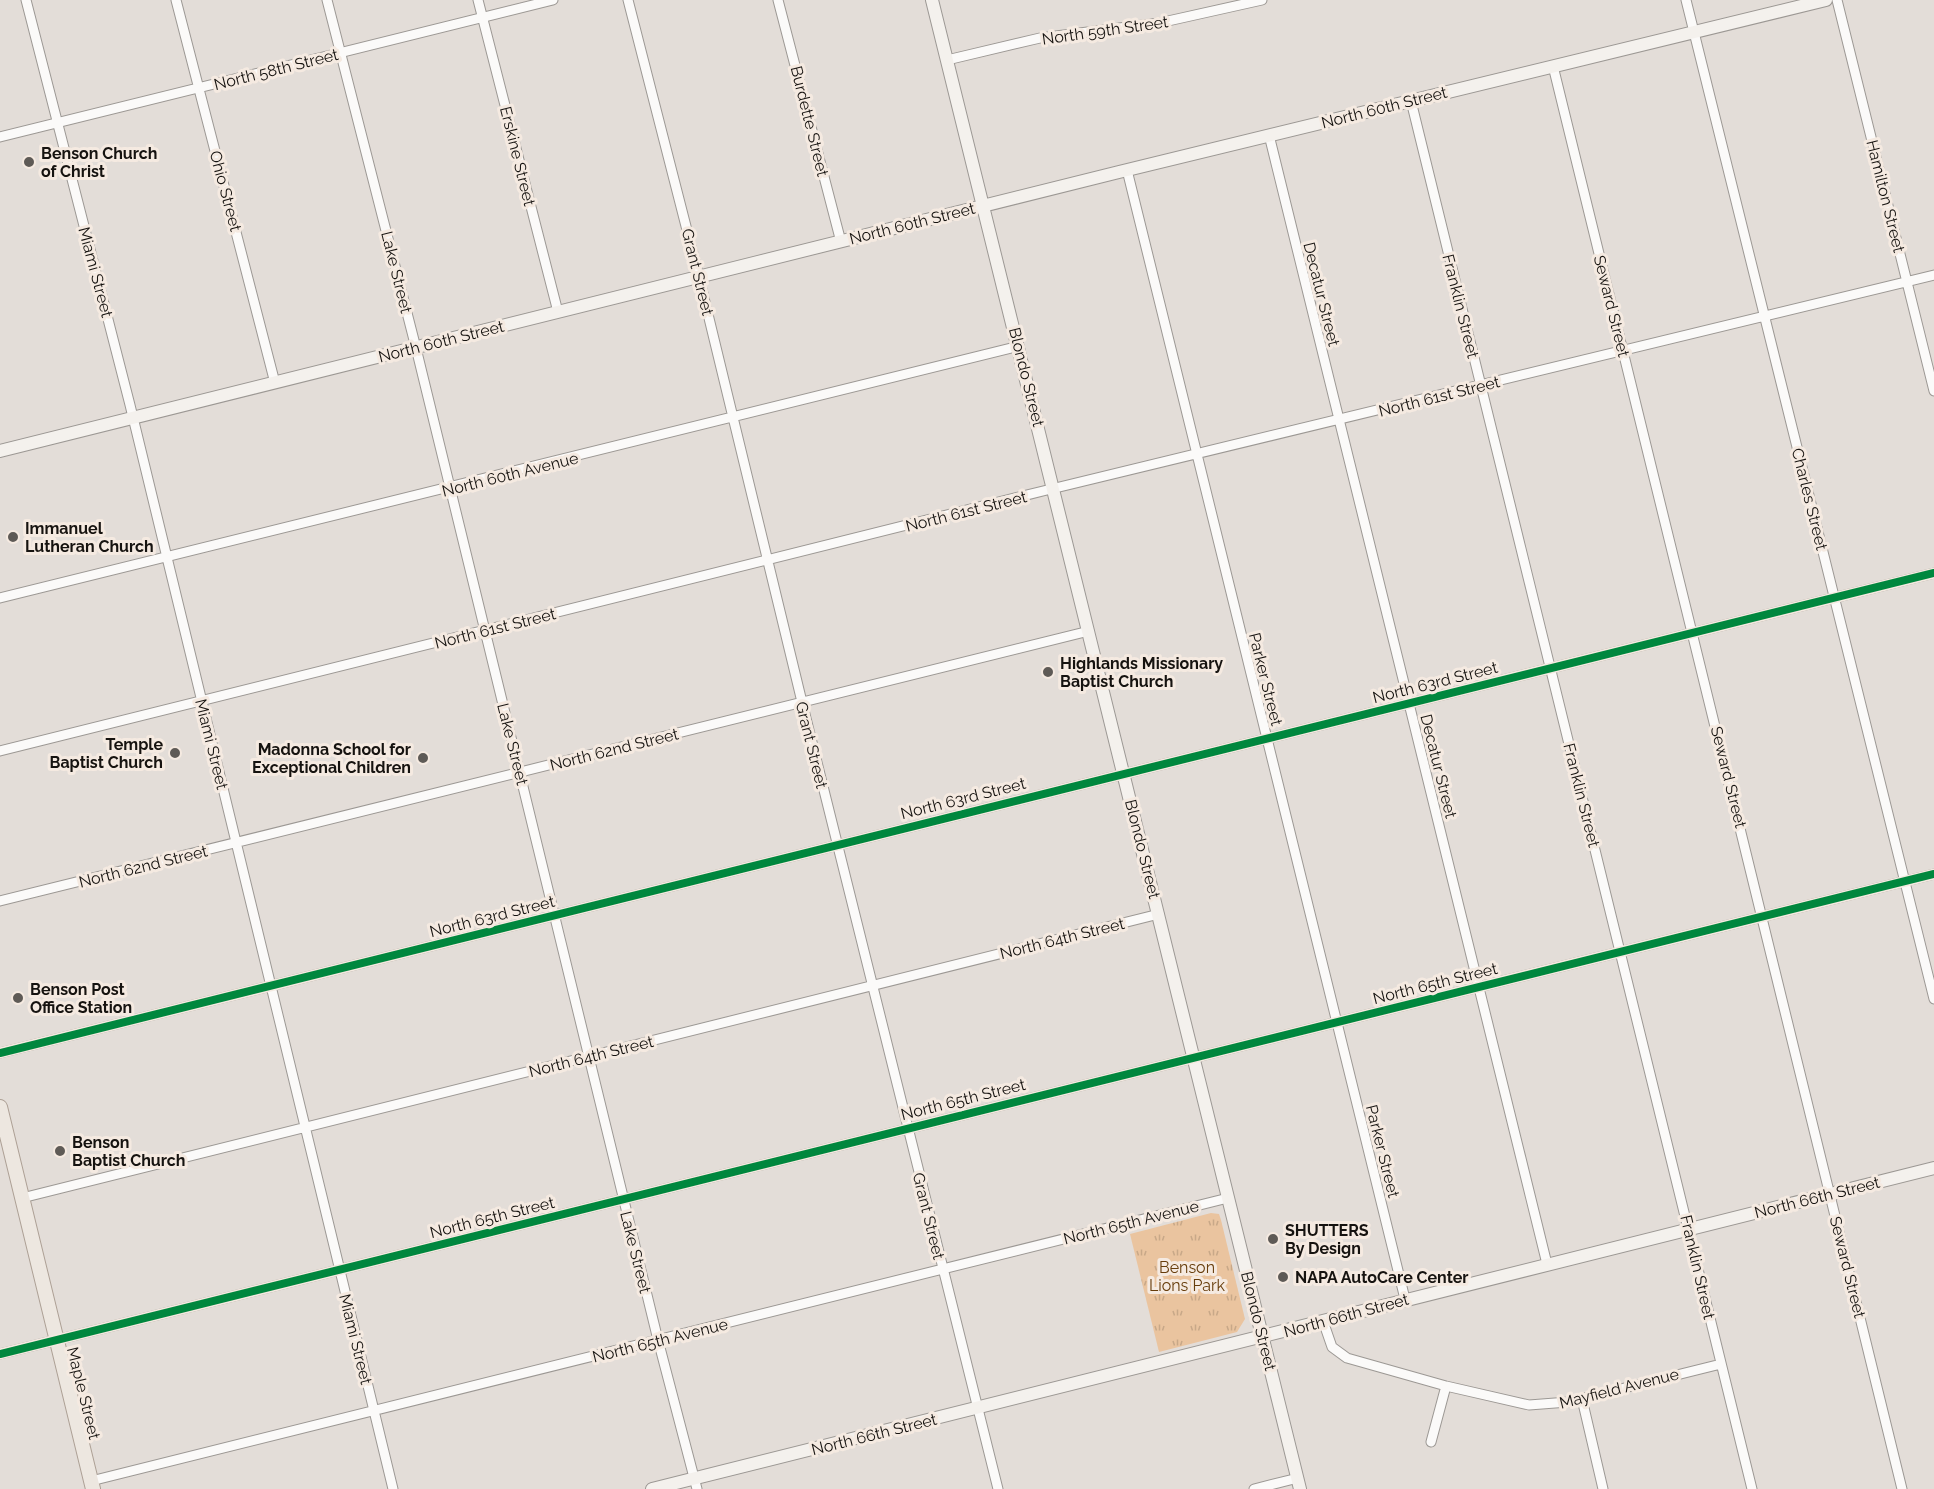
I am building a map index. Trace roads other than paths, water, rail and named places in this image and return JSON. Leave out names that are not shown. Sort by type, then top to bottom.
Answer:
[{"type":"main road","name":"Maple Street","points":[[0,1107],[92,1485]]},
{"type":"street","name":"Miami Street","points":[[26,0],[133,418],[393,1489]]},
{"type":"street","name":"Ohio Street","points":[[176,0],[275,382]]},
{"type":"street","name":"Lake Street","points":[[327,0],[416,348],[588,1057],[695,1484]]},
{"type":"street","name":"Erskine Street","points":[[478,0],[558,312]]},
{"type":"street","name":"North 58th Street","points":[[0,137],[553,0]]},
{"type":"street","name":"Grant Street","points":[[628,0],[699,277],[907,1128],[998,1489]]},
{"type":"street","name":"Burdette Street","points":[[778,0],[841,242]]},
{"type":"street","name":"Blondo Street","points":[[932,0],[1299,1484]]},
{"type":"street","name":"North 59th Street","points":[[947,60],[1040,39],[1159,23],[1262,0]]},
{"type":"street","name":"Charles Street","points":[[1686,0],[1934,999]]},
{"type":"street","name":"North 60th Street","points":[[0,451],[984,205],[1826,0]]},
{"type":"street","name":"Hamilton Street","points":[[1837,0],[1934,391]]},
{"type":"street","name":"Seward Street","points":[[1553,66],[1902,1489]]},
{"type":"street","name":"Franklin Street","points":[[1412,101],[1752,1489]]},
{"type":"street","name":"Decatur Street","points":[[1269,135],[1547,1264]]},
{"type":"street","name":"Parker Street","points":[[1127,170],[1405,1299]]},
{"type":"street","name":"North 61st Street","points":[[0,751],[767,560],[1934,275]]},
{"type":"street","name":"North 60th Avenue","points":[[0,598],[166,559],[1019,346]]},
{"type":"street","name":"North 63rd Street","points":[[0,1053],[1124,772],[1934,573]]},
{"type":"street","name":"North 62nd Street","points":[[0,901],[1089,631]]},
{"type":"street","name":"North 65th Street","points":[[0,1354],[1934,874]]},
{"type":"street","name":"North 64th Street","points":[[22,1198],[1159,914]]},
{"type":"street","name":"North 66th Street","points":[[652,1489],[695,1484],[977,1408],[1934,1168]]},
{"type":"street","name":"North 65th Avenue","points":[[92,1485],[374,1411],[1228,1198]]},
{"type":"street","name":"Mayfield Avenue","points":[[1323,1321],[1332,1347],[1347,1358],[1446,1386],[1528,1405],[1554,1404],[1582,1399],[1721,1364]]},
{"type":"street","points":[[1431,1442],[1446,1386]]},
{"type":"street","points":[[1582,1399],[1603,1489]]},
{"type":"street","points":[[1254,1489],[1299,1484]]},
{"type":"place","name":"Benson Church of Christ","points":[[29,162]]},
{"type":"place","name":"Immanuel Lutheran Church","points":[[13,537]]},
{"type":"place","name":"Highlands Missionary Baptist Church","points":[[1048,672]]},
{"type":"place","name":"Temple Baptist Church","points":[[175,753]]},
{"type":"place","name":"Madonna School for Exceptional Children","points":[[423,758]]},
{"type":"place","name":"Benson Post Office Station","points":[[18,998]]},
{"type":"place","name":"Benson Baptist Church","points":[[60,1151]]},
{"type":"place","name":"SHUTTERS By Design","points":[[1273,1239]]},
{"type":"place","name":"NAPA AutoCare Center","points":[[1283,1277]]},
{"type":"park label","name":"Benson Lions Park","points":[[1187,1276]]}]
